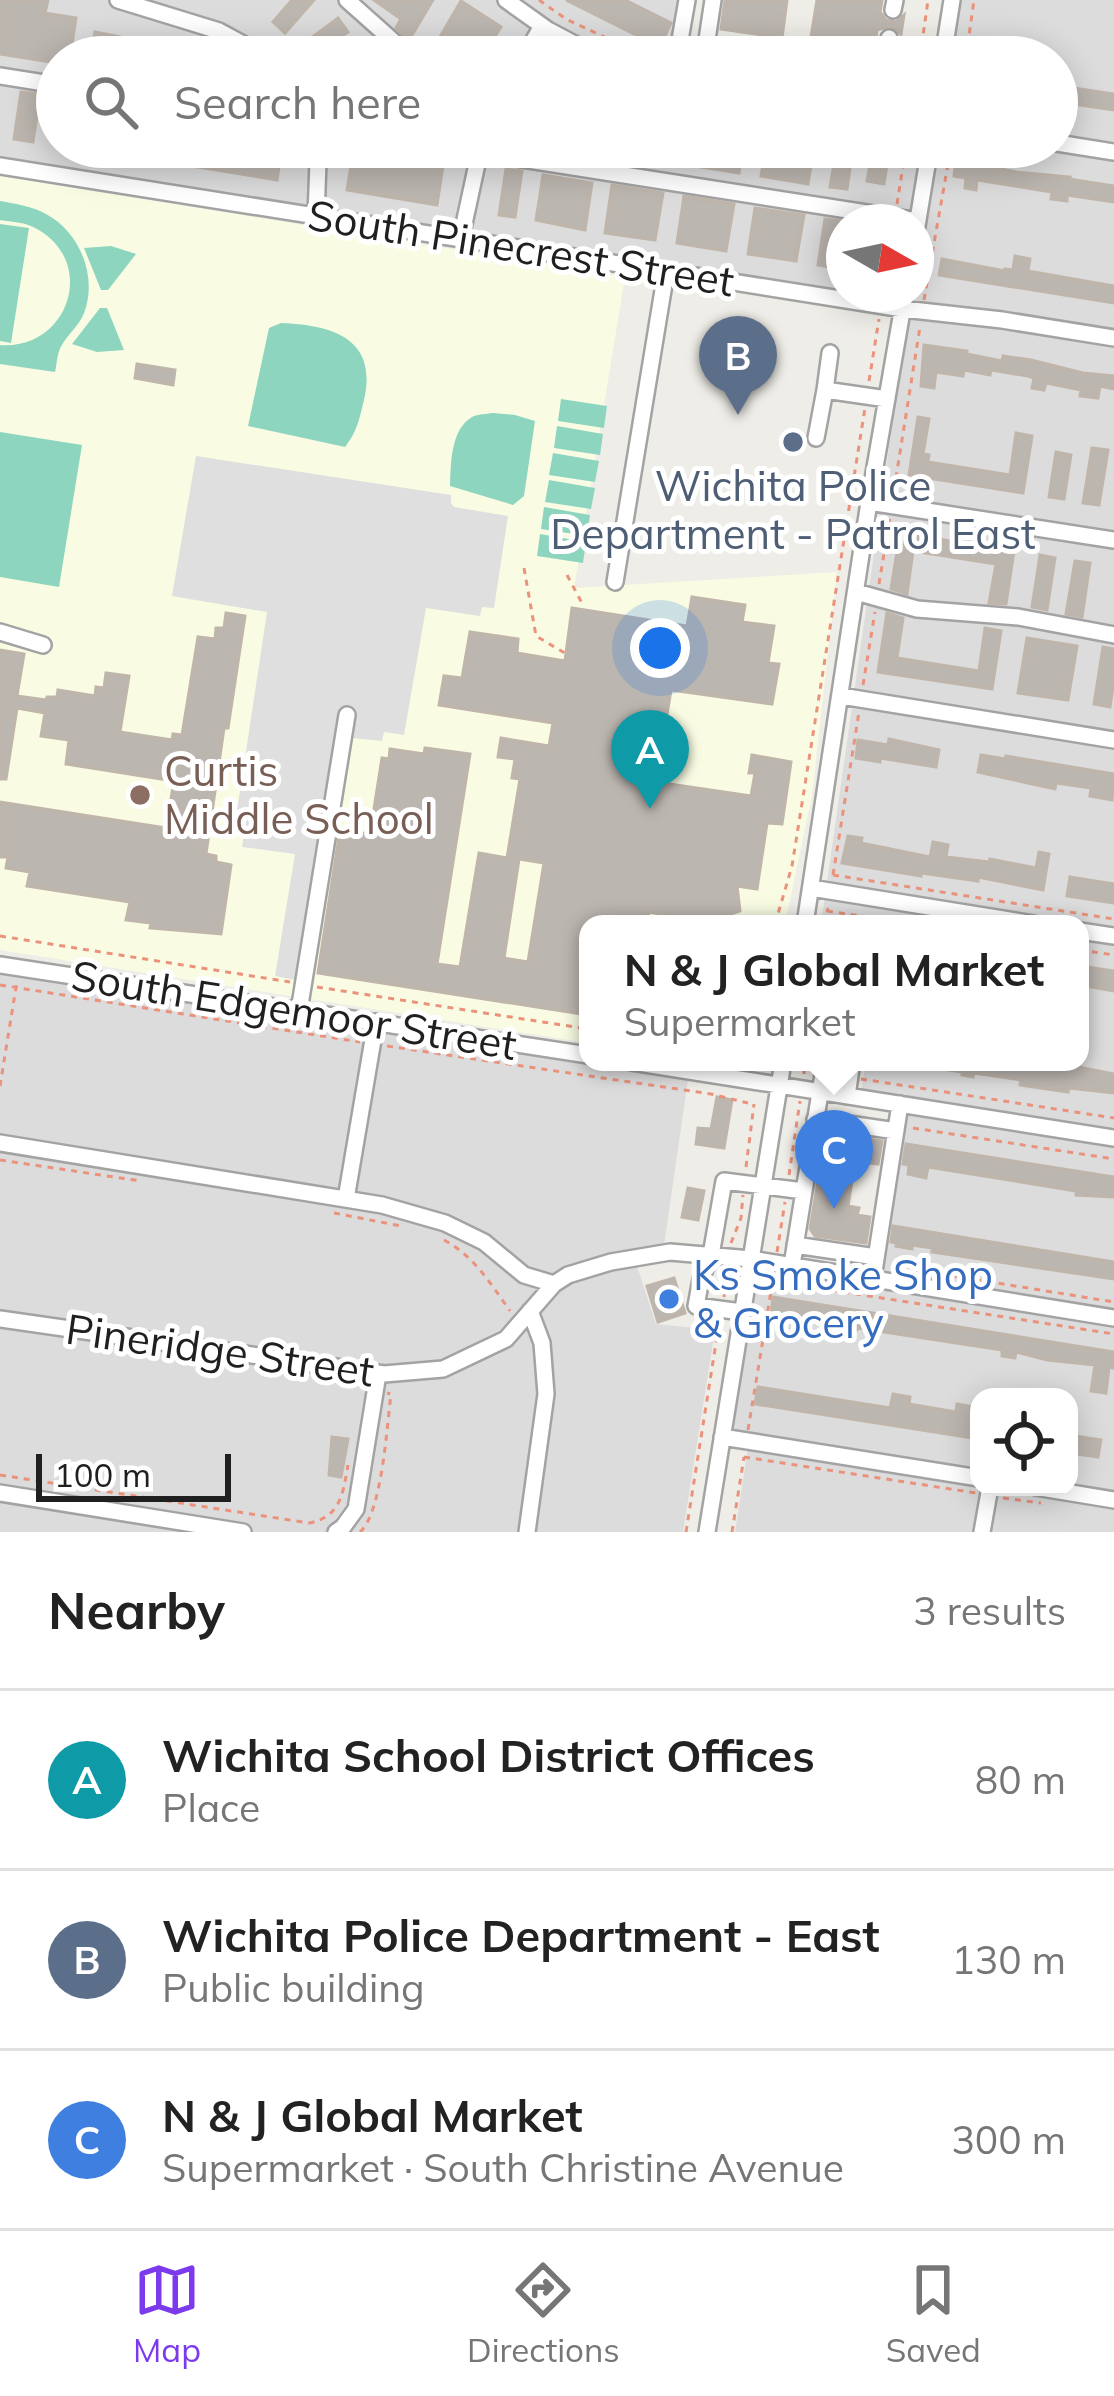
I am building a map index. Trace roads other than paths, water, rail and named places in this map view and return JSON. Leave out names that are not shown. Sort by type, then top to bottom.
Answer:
[{"type":"street","points":[[118,0],[228,36]]},
{"type":"street","points":[[347,0],[387,36]]},
{"type":"street","points":[[506,0],[560,36]]},
{"type":"street","points":[[681,36],[687,0]]},
{"type":"street","points":[[708,36],[713,0]]},
{"type":"street","points":[[946,36],[952,0]]},
{"type":"street","points":[[536,36],[542,26]]},
{"type":"street","points":[[0,76],[36,82]]},
{"type":"street","points":[[1078,146],[1114,152]]},
{"type":"street","name":"South Pinecrest Street","points":[[0,166],[826,297]]},
{"type":"street","points":[[316,216],[318,168]]},
{"type":"street","points":[[461,238],[476,168]]},
{"type":"street","points":[[585,168],[826,207]]},
{"type":"street","points":[[921,204],[927,168]]},
{"type":"street","points":[[615,582],[666,272]]},
{"type":"street","points":[[806,915],[902,312]]},
{"type":"street","name":"South Pinecrest Street","points":[[929,312],[1114,338]]},
{"type":"street","points":[[816,438],[830,353]]},
{"type":"street","points":[[825,390],[887,399]]},
{"type":"street","points":[[869,502],[1114,540]]},
{"type":"street","points":[[856,592],[917,609],[1018,617],[1114,635]]},
{"type":"street","points":[[0,632],[43,645]]},
{"type":"street","points":[[841,696],[1114,740]]},
{"type":"street","points":[[299,1010],[347,715]]},
{"type":"street","points":[[811,888],[977,915]]},
{"type":"street","name":"South Edgemoor Street","points":[[5,968],[579,1054]]},
{"type":"street","points":[[346,1199],[376,1022]]},
{"type":"street","points":[[692,1071],[1114,1138]]},
{"type":"street","points":[[707,1532],[781,1071]]},
{"type":"street","points":[[783,1264],[795,1245],[795,1190],[824,1071]]},
{"type":"street","points":[[847,1096],[851,1071]]},
{"type":"street","points":[[875,1266],[900,1104]]},
{"type":"street","points":[[815,1119],[896,1128]]},
{"type":"street","points":[[0,1143],[382,1205],[446,1223],[484,1242],[524,1275],[554,1284],[582,1270],[670,1252],[783,1264],[875,1266]]},
{"type":"street","points":[[742,1312],[696,1306],[724,1181],[795,1190]]},
{"type":"street","points":[[795,1245],[1114,1318]]},
{"type":"street","name":"Pineridge Street","points":[[0,1319],[376,1382],[443,1369],[506,1339],[554,1284]]},
{"type":"street","points":[[526,1532],[546,1394],[542,1343],[530,1312]]},
{"type":"street","points":[[335,1532],[356,1509],[376,1382]]},
{"type":"street","points":[[722,1437],[970,1477]]},
{"type":"street","points":[[0,1493],[244,1532]]},
{"type":"street","points":[[1078,1494],[1114,1499]]},
{"type":"street","points":[[982,1532],[988,1496]]},
{"type":"place","name":"Wichita Police Department - East","points":[[738,415]]},
{"type":"place","name":"Wichita Police Department - Patrol East","points":[[793,442]]},
{"type":"place","name":"Curtis Middle School","points":[[140,795]]},
{"type":"place","name":"Wichita School District Offices","points":[[650,809]]},
{"type":"place","name":"N & J Global Market","points":[[834,1209]]},
{"type":"place","name":"Ks Smoke Shop & Grocery","points":[[669,1299]]}]
